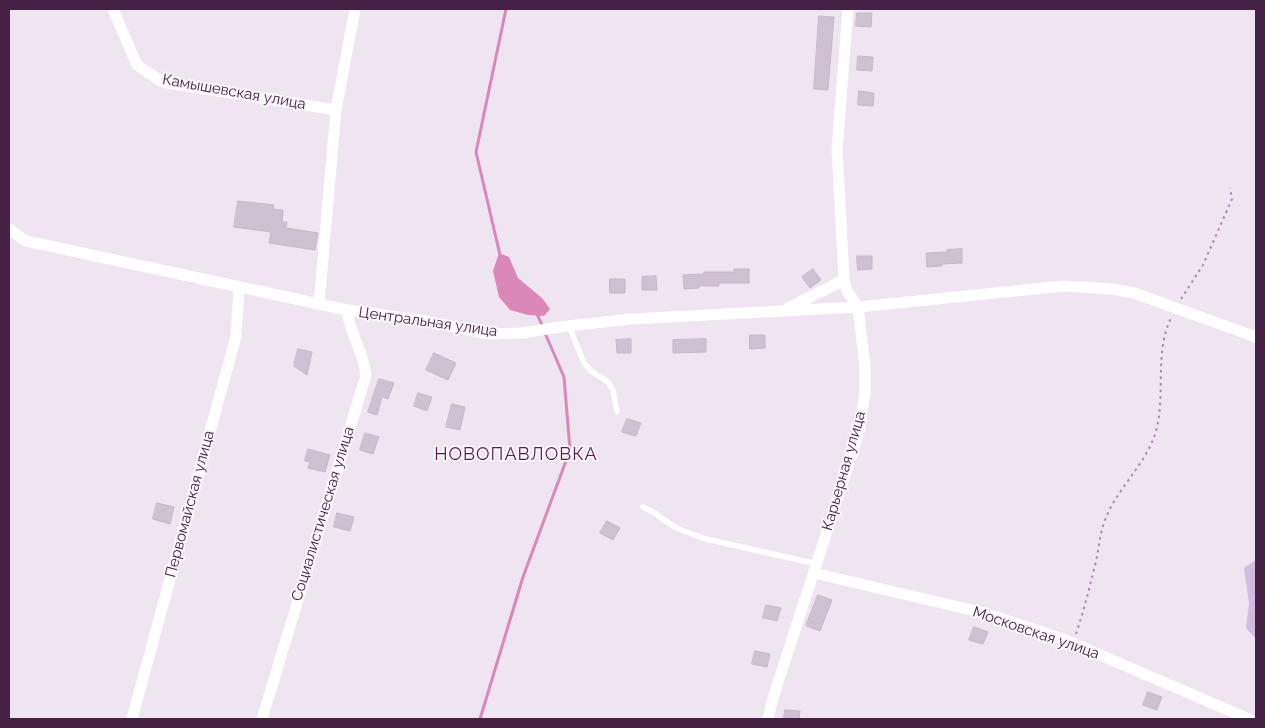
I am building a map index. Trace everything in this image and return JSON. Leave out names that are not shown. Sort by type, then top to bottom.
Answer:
[{"type":"street","name":"Камышевская улица","points":[[113,9],[137,65],[162,82],[336,110]]},
{"type":"street","points":[[319,304],[336,110],[355,9]]},
{"type":"street","name":"Карьерная улица","points":[[768,719],[773,698],[859,432],[865,393],[865,366],[858,307],[847,291],[844,280],[837,149],[848,9]]},
{"type":"street","name":"Центральная улица","points":[[9,229],[26,241],[239,288],[347,310],[420,320],[489,334],[523,333],[564,326],[630,319],[858,307],[1064,286],[1112,289],[1134,293],[1256,337]]},
{"type":"street","points":[[782,311],[844,280]]},
{"type":"street","name":"Первомайская улица","points":[[132,719],[234,343],[238,325],[239,288]]},
{"type":"street","name":"Социалистическая улица","points":[[262,719],[366,375],[362,357],[349,325],[347,310]]},
{"type":"street","name":"Московская улица","points":[[816,568],[984,613],[1073,644],[1250,719]]},
{"type":"lane","points":[[564,326],[584,363],[591,371],[608,382],[613,390],[617,412]]},
{"type":"lane","points":[[643,507],[654,512],[676,528],[706,539],[816,568]]},
{"type":"path","points":[[1073,644],[1086,606],[1104,521],[1112,504],[1148,450],[1156,430],[1162,354],[1167,326],[1203,265],[1232,198],[1230,188]]},
{"type":"shaded area","points":[[499,253],[509,257],[518,278],[542,298],[550,309],[544,316],[528,315],[510,310],[499,297],[493,271]]},
{"type":"shaded area","points":[[1256,560],[1256,639],[1246,628],[1249,603],[1244,568]]},
{"type":"building","points":[[857,13],[872,13],[871,27],[856,26]]},
{"type":"building","points":[[819,16],[834,17],[828,90],[814,89]]},
{"type":"building","points":[[858,56],[873,57],[872,71],[857,70]]},
{"type":"building","points":[[859,91],[874,93],[873,106],[858,105]]},
{"type":"building","points":[[238,201],[274,205],[273,209],[283,210],[282,222],[287,222],[286,228],[318,233],[315,250],[269,243],[271,232],[234,227]]},
{"type":"building","points":[[962,249],[962,263],[927,267],[926,253]]},
{"type":"building","points":[[857,256],[872,256],[872,269],[858,270]]},
{"type":"building","points":[[734,269],[749,269],[749,283],[719,283],[719,286],[699,286],[699,288],[684,289],[683,275],[704,274],[704,272],[734,272]]},
{"type":"building","points":[[813,269],[821,280],[810,288],[802,277]]},
{"type":"building","points":[[656,276],[657,290],[642,290],[642,277]]},
{"type":"building","points":[[610,279],[625,279],[625,293],[610,293]]},
{"type":"building","points":[[750,335],[765,335],[765,348],[750,349]]},
{"type":"building","points":[[631,339],[631,353],[617,353],[616,340]]},
{"type":"building","points":[[706,339],[706,352],[673,353],[673,340]]},
{"type":"building","points":[[298,349],[312,352],[307,375],[294,366]]},
{"type":"building","points":[[434,353],[456,363],[448,380],[426,370]]},
{"type":"building","points":[[379,379],[394,383],[388,399],[382,397],[377,415],[368,412]]},
{"type":"building","points":[[418,393],[432,397],[427,411],[414,406]]},
{"type":"building","points":[[452,404],[465,407],[460,430],[446,427]]},
{"type":"building","points":[[627,419],[641,423],[636,436],[622,432]]},
{"type":"building","points":[[365,433],[379,437],[373,454],[360,450]]},
{"type":"building","points":[[308,449],[330,455],[325,472],[308,468],[310,462],[305,461]]},
{"type":"building","points":[[157,503],[174,507],[170,524],[153,519]]},
{"type":"building","points":[[337,513],[354,517],[350,531],[334,527]]},
{"type":"building","points":[[607,521],[620,528],[613,540],[600,533]]},
{"type":"building","points":[[818,595],[832,600],[820,631],[806,626]]},
{"type":"building","points":[[766,605],[781,608],[777,621],[763,618]]},
{"type":"building","points":[[974,627],[988,632],[983,644],[969,640]]},
{"type":"building","points":[[755,651],[770,654],[767,667],[752,664]]},
{"type":"building","points":[[1148,692],[1162,697],[1157,710],[1143,705]]},
{"type":"building","points":[[785,710],[800,711],[799,719],[784,719]]},
{"type":"waterway","points":[[500,255],[476,152],[506,9]]},
{"type":"waterway","points":[[536,312],[543,327]]},
{"type":"waterway","points":[[480,719],[523,577],[570,450],[564,377],[545,333]]},
{"type":"district","name":"НОВОПАВЛОВКА","points":[[516,455]]}]
